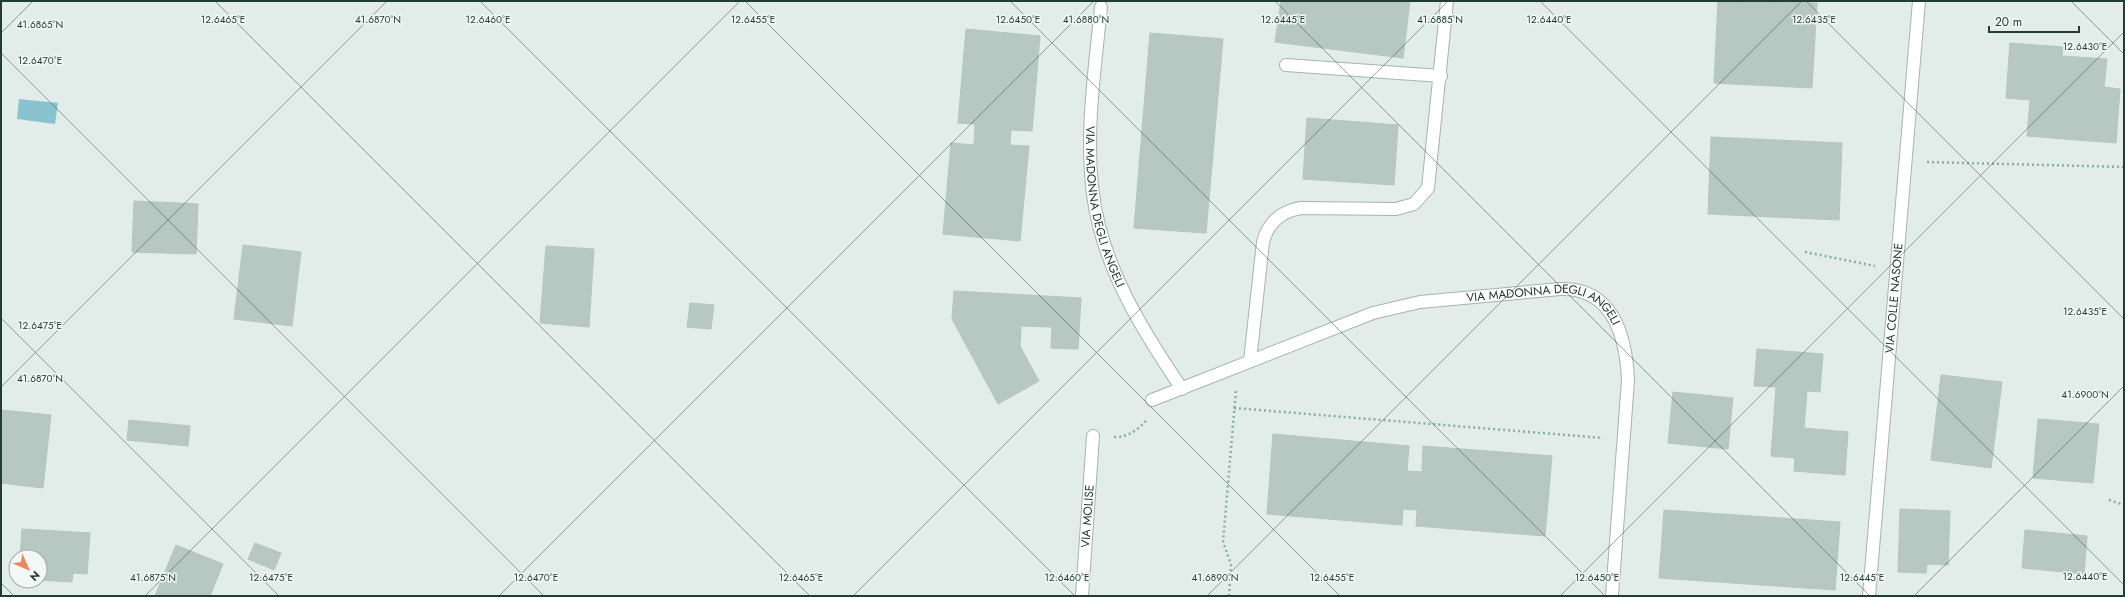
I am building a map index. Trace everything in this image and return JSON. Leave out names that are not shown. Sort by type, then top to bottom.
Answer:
[{"type":"street","points":[[1250,361],[1261,251],[1265,234],[1275,219],[1294,209],[1396,209],[1407,207],[1424,194],[1430,183],[1447,1]]},
{"type":"street","name":"VIA COLLE NASONE","points":[[1869,596],[1919,1]]},
{"type":"street","name":"VIA MADONNA DEGLI ANGELI","points":[[1100,7],[1090,126],[1091,175],[1096,210],[1109,255],[1131,306],[1156,350],[1182,389]]},
{"type":"street","points":[[1286,65],[1440,76]]},
{"type":"street","name":"VIA MADONNA DEGLI ANGELI","points":[[1152,400],[1359,318],[1397,307],[1448,299],[1560,289],[1578,290],[1595,297],[1603,304],[1621,333],[1627,358],[1628,380],[1612,596]]},
{"type":"street","name":"VIA MOLISE","points":[[1082,596],[1093,436]]},
{"type":"path","points":[[1905,161],[2124,167]]},
{"type":"path","points":[[1805,252],[1896,270]]},
{"type":"path","points":[[1229,596],[1231,564],[1223,542],[1238,366]]},
{"type":"path","points":[[1093,436],[1123,437],[1136,431],[1147,420],[1152,400]]},
{"type":"path","points":[[1234,408],[1623,440]]},
{"type":"path","points":[[2109,500],[2124,504]]},
{"type":"water","points":[[19,99],[58,103],[55,124],[17,119]]},
{"type":"building","points":[[1281,1],[1410,1],[1403,58],[1275,42]]},
{"type":"building","points":[[1718,1],[1817,3],[1812,88],[1714,83]]},
{"type":"building","points":[[966,29],[1040,36],[1032,131],[1011,130],[1010,145],[1029,146],[1020,241],[943,234],[951,143],[974,145],[975,124],[958,123]]},
{"type":"building","points":[[1150,33],[1223,39],[1206,233],[1134,228]]},
{"type":"building","points":[[2010,43],[2063,47],[2062,56],[2107,59],[2104,87],[2120,89],[2116,143],[2027,136],[2030,100],[2006,98]]},
{"type":"building","points":[[1307,118],[1398,125],[1394,185],[1303,179]]},
{"type":"building","points":[[1711,137],[1842,143],[1839,220],[1708,214]]},
{"type":"building","points":[[134,201],[198,204],[196,254],[132,252]]},
{"type":"building","points":[[243,245],[301,252],[292,326],[234,319]]},
{"type":"building","points":[[546,246],[594,249],[589,327],[540,323]]},
{"type":"building","points":[[954,291],[1081,298],[1078,349],[1051,348],[1052,327],[1021,326],[1020,346],[1039,381],[998,404],[952,319]]},
{"type":"building","points":[[690,303],[714,305],[711,329],[687,327]]},
{"type":"building","points":[[1757,349],[1823,354],[1820,392],[1807,391],[1804,428],[1848,432],[1845,475],[1794,471],[1795,458],[1771,456],[1776,387],[1754,386]]},
{"type":"building","points":[[1941,375],[2002,382],[1991,468],[1931,460]]},
{"type":"building","points":[[1673,392],[1733,398],[1728,449],[1668,443]]},
{"type":"building","points":[[1,410],[51,415],[43,488],[1,483]]},
{"type":"building","points":[[2038,419],[2099,424],[2093,483],[2033,478]]},
{"type":"building","points":[[129,420],[190,426],[188,446],[127,440]]},
{"type":"building","points":[[1273,434],[1409,446],[1407,471],[1422,472],[1423,446],[1552,456],[1545,536],[1416,526],[1417,510],[1403,509],[1402,525],[1267,514]]},
{"type":"building","points":[[1900,509],[1950,511],[1948,565],[1927,564],[1926,573],[1898,572]]},
{"type":"building","points":[[1664,510],[1840,522],[1835,590],[1659,578]]},
{"type":"building","points":[[22,529],[90,533],[87,574],[73,573],[72,582],[48,580],[48,549],[21,549]]},
{"type":"building","points":[[2025,530],[2087,536],[2084,574],[2022,568]]},
{"type":"building","points":[[255,543],[281,553],[274,570],[248,559]]},
{"type":"building","points":[[176,545],[223,564],[210,596],[155,596]]}]
